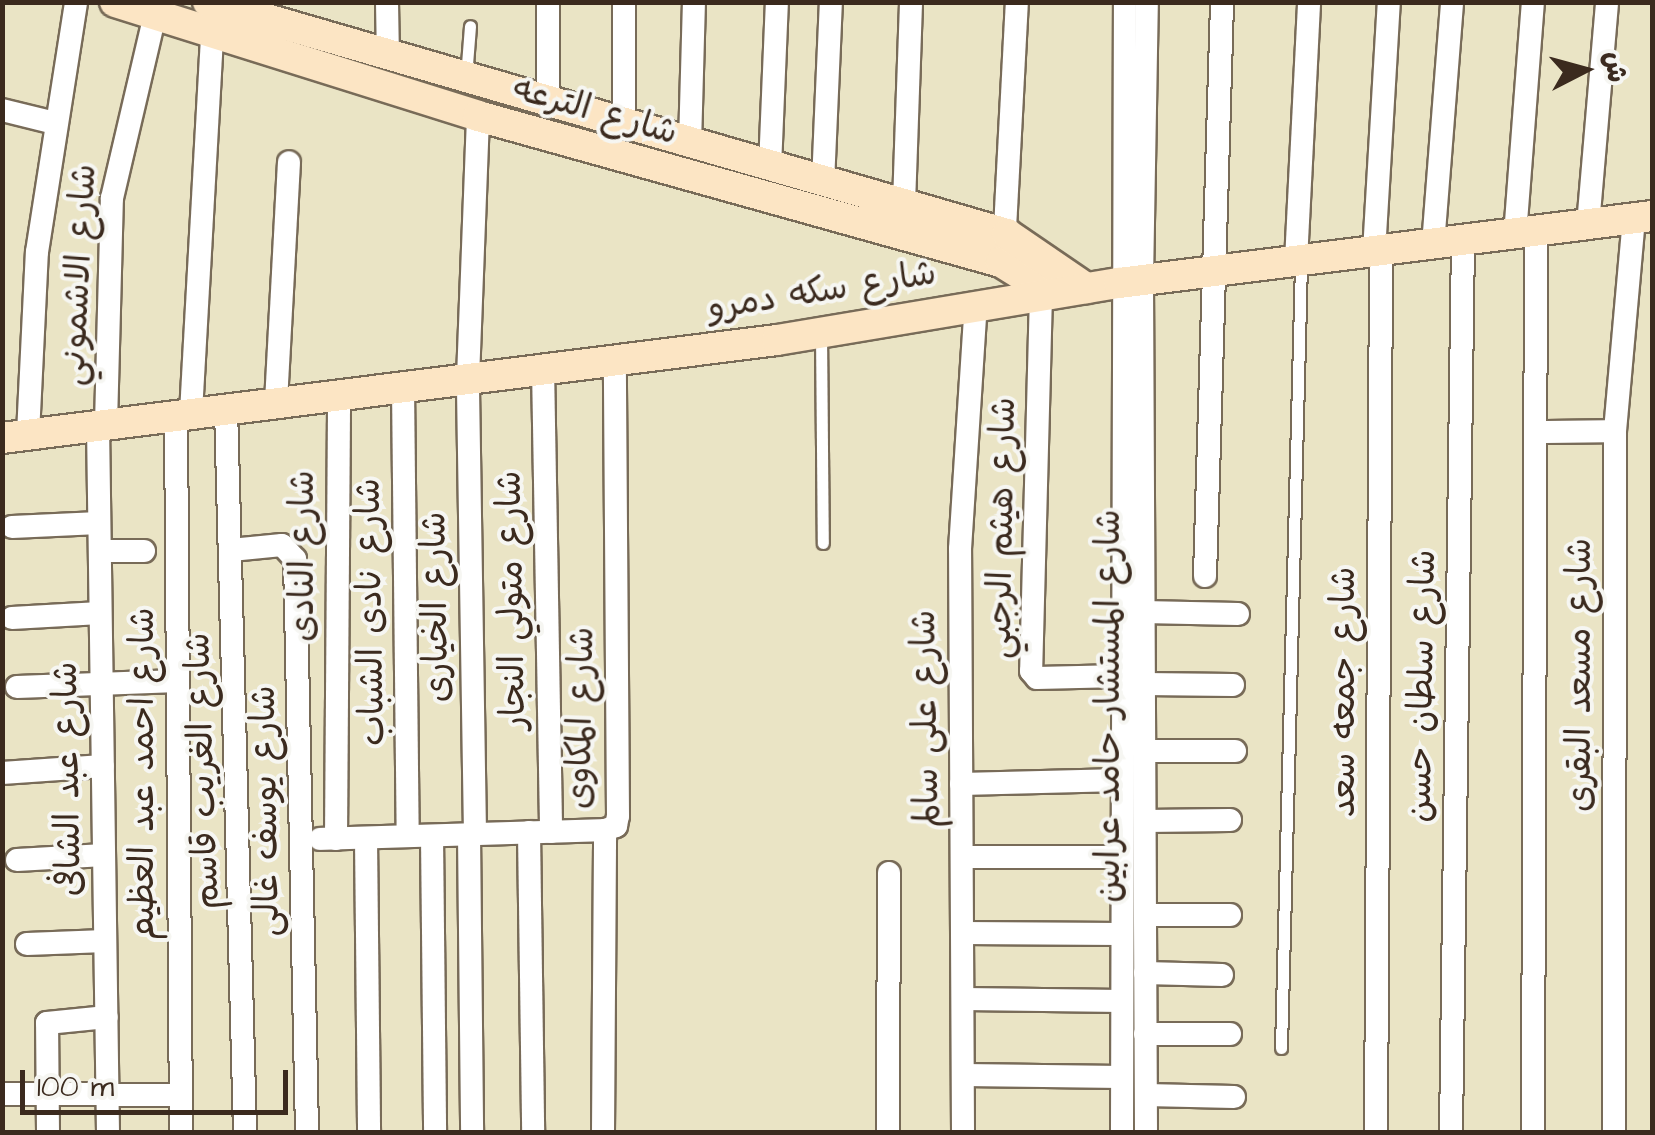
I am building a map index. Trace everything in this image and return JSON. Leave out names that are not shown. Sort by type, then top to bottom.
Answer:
[{"type":"main road","name":"شارع الترعه","points":[[115,2],[212,33],[264,34],[388,58],[904,204],[1086,288]]},
{"type":"main road","name":"شارع الترعه","points":[[208,2],[264,34],[478,116],[1004,248],[1046,294]]},
{"type":"main road","name":"شارع سكه دمرو","points":[[15,436],[615,357],[822,334],[976,304],[1130,281],[1643,218]]},
{"type":"street","points":[[15,436],[55,123],[76,2]]},
{"type":"street","points":[[387,2],[388,58]]},
{"type":"street","points":[[548,2],[548,104]]},
{"type":"street","points":[[624,2],[624,125]]},
{"type":"street","points":[[690,144],[694,2]]},
{"type":"street","points":[[770,167],[777,2]]},
{"type":"street","points":[[823,183],[832,2]]},
{"type":"street","points":[[904,204],[911,2]]},
{"type":"street","points":[[1004,248],[1017,2]]},
{"type":"street","points":[[1125,2],[1130,281]]},
{"type":"street","points":[[1130,281],[1147,2]]},
{"type":"street","points":[[1205,576],[1222,2]]},
{"type":"street","points":[[1299,261],[1309,2]]},
{"type":"street","name":"شارع جمعه سعد","points":[[1376,1132],[1377,251],[1389,2]]},
{"type":"street","name":"شارع سلطان حسن","points":[[1451,1132],[1448,243],[1452,2]]},
{"type":"street","points":[[1533,1132],[1537,432],[1525,234],[1534,2]]},
{"type":"street","points":[[1588,225],[1607,2]]},
{"type":"street","name":"شارع الاشموني","points":[[102,425],[112,198],[155,15]]},
{"type":"street","name":"شارع احمد عبد العظيم","points":[[181,1132],[178,682],[183,414],[212,33]]},
{"type":"street","points":[[2,110],[55,123]]},
{"type":"street","name":"شارع الخيارى","points":[[472,1132],[468,378],[478,116]]},
{"type":"street","points":[[276,402],[289,162]]},
{"type":"street","name":"شارع مسعد البقرى","points":[[1614,1132],[1614,431],[1643,218]]},
{"type":"street","name":"شارع المستشار حامد عرابين","points":[[1130,281],[1143,612],[1146,1132]]},
{"type":"street","name":"شارع المستشار حامد عرابين","points":[[1122,1132],[1121,676],[1130,281]]},
{"type":"street","name":"شارع هيثم الرجبي","points":[[1046,294],[1031,671],[1037,678],[1121,676]]},
{"type":"street","name":"شارع على سالم","points":[[963,1132],[960,549],[976,304]]},
{"type":"street","name":"شارع المكاوى","points":[[602,1132],[605,830],[616,826],[618,816],[615,357]]},
{"type":"street","name":"شارع متولي النجار","points":[[532,1132],[540,832],[543,367]]},
{"type":"street","name":"شارع نادى الشباب","points":[[403,386],[435,1132]]},
{"type":"street","name":"شارع النادى","points":[[336,839],[339,394]]},
{"type":"street","name":"شارع الغريب قاسم","points":[[226,408],[245,1132]]},
{"type":"street","name":"شارع عبد الشافى","points":[[102,425],[100,614],[108,1132]]},
{"type":"street","points":[[1537,432],[1614,431]]},
{"type":"street","points":[[12,527],[100,523]]},
{"type":"street","name":"شارع يوسف غالى","points":[[231,550],[282,546],[295,559],[307,1132]]},
{"type":"street","points":[[100,551],[144,551]]},
{"type":"street","points":[[1143,612],[1238,614]]},
{"type":"street","points":[[12,618],[100,614]]},
{"type":"street","points":[[18,687],[178,682]]},
{"type":"street","points":[[1144,684],[1234,685]]},
{"type":"street","points":[[1144,751],[1235,751]]},
{"type":"street","points":[[2,773],[102,766]]},
{"type":"street","points":[[961,784],[1121,780]]},
{"type":"street","points":[[1144,820],[1230,820]]},
{"type":"street","points":[[302,840],[605,830]]},
{"type":"street","points":[[366,838],[369,1132]]},
{"type":"street","points":[[16,860],[104,855]]},
{"type":"street","points":[[962,857],[1121,857]]},
{"type":"street","points":[[888,1132],[890,872]]},
{"type":"street","points":[[1145,916],[1230,915]]},
{"type":"street","points":[[963,932],[1121,934]]},
{"type":"street","points":[[28,944],[106,940]]},
{"type":"street","points":[[1146,974],[1222,975]]},
{"type":"street","points":[[964,999],[1122,1001]]},
{"type":"street","points":[[48,1132],[50,1020],[107,1017]]},
{"type":"street","points":[[1146,1034],[1230,1034]]},
{"type":"street","points":[[964,1075],[1122,1077]]},
{"type":"street","points":[[2,1094],[181,1094]]},
{"type":"street","points":[[1146,1095],[1234,1098]]},
{"type":"lane","points":[[466,80],[470,26]]},
{"type":"lane","points":[[1282,1048],[1299,261]]},
{"type":"lane","points":[[822,334],[822,543]]}]
